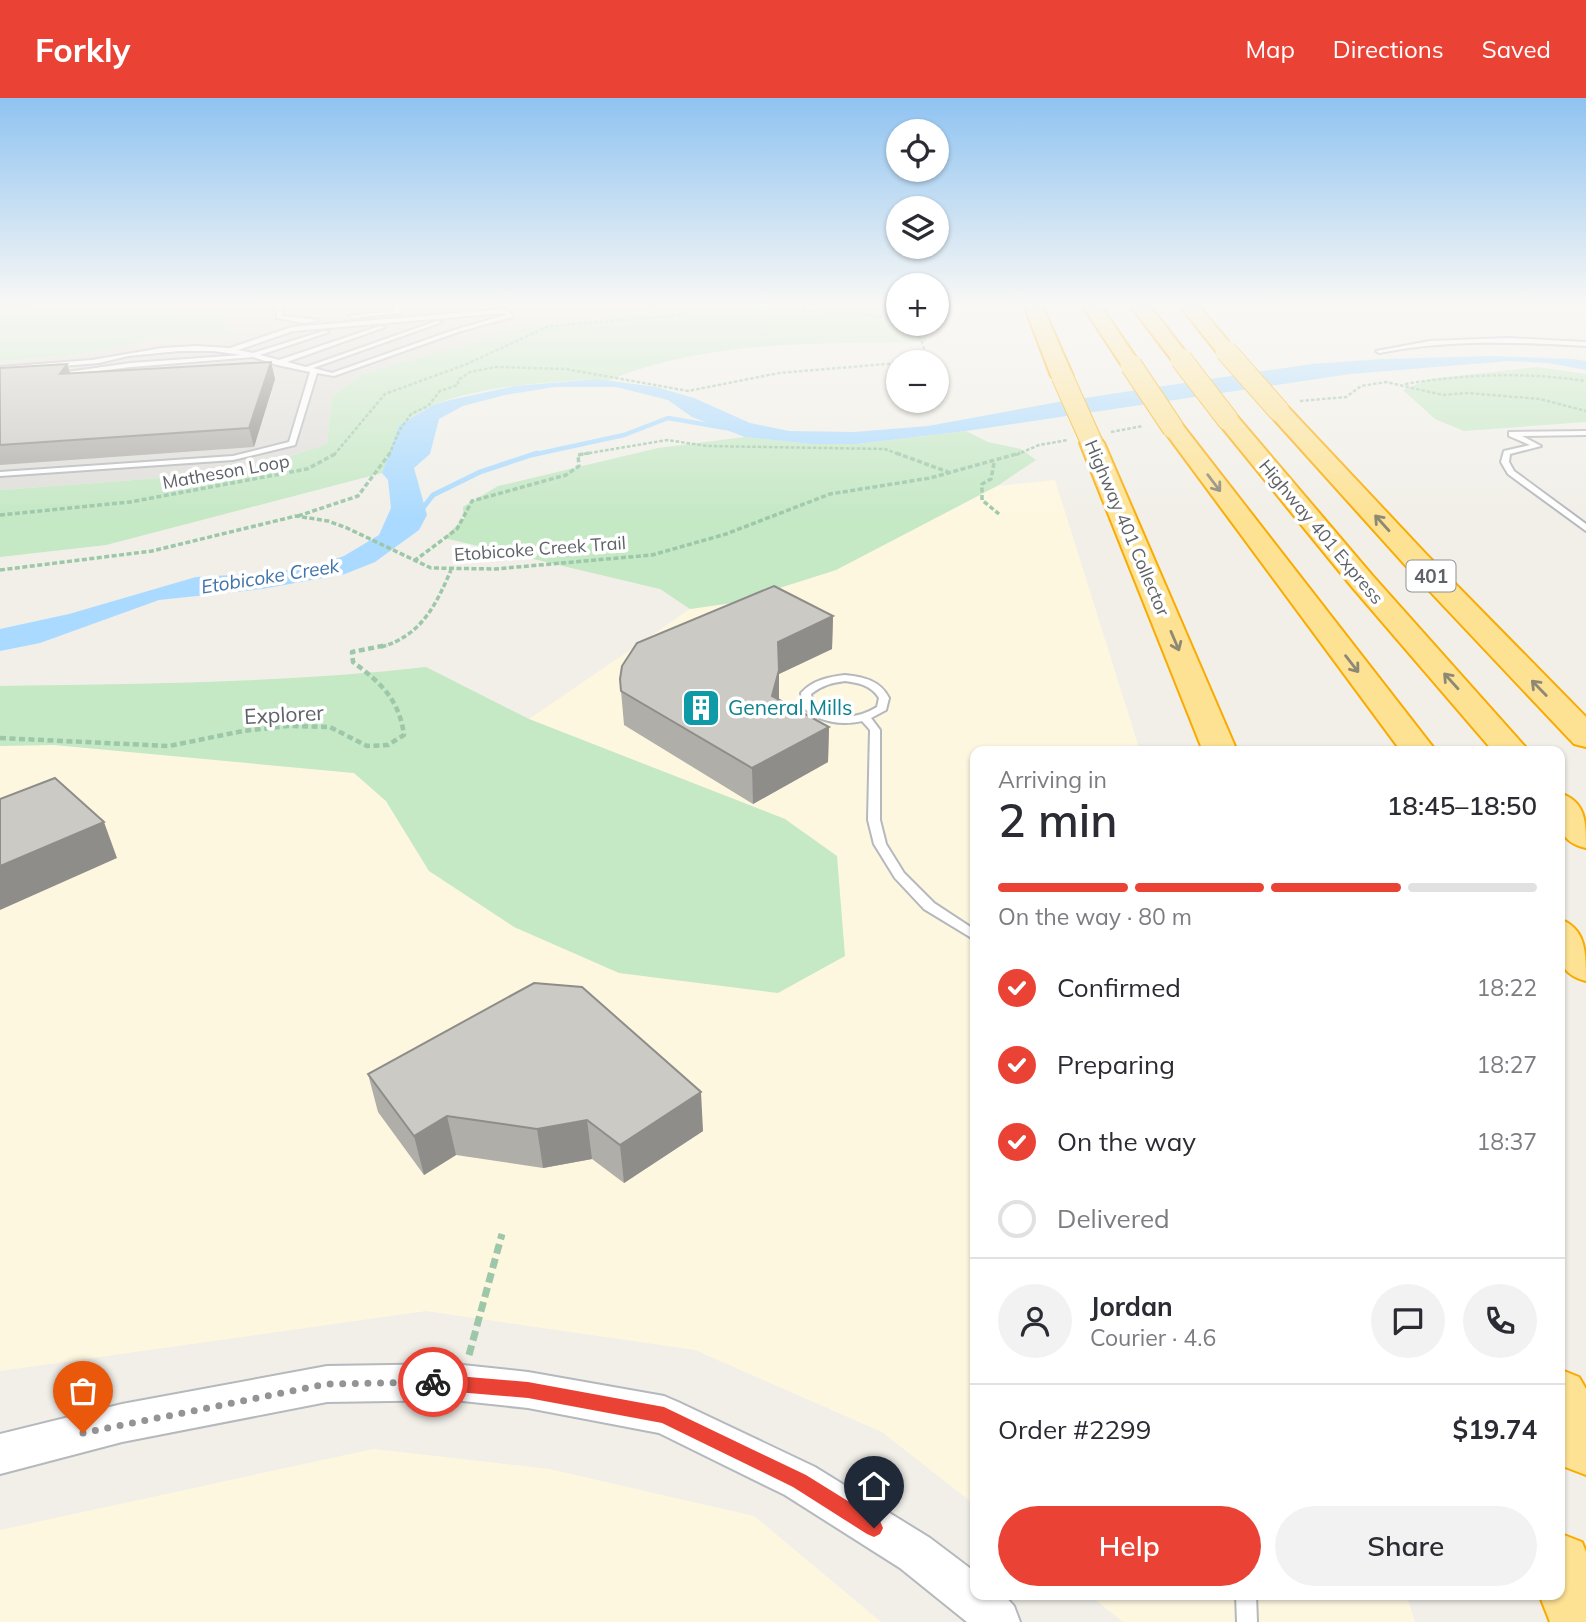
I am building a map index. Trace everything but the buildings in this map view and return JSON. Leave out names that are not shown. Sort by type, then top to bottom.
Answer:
[{"type":"highway","name":"Highway 401 Collector","points":[[1062,376],[1093,443],[1218,746]]},
{"type":"highway","points":[[1139,376],[1173,428],[1415,746]]},
{"type":"highway","name":"Highway 401 Express","points":[[1194,376],[1227,420],[1362,581],[1508,746]]},
{"type":"highway","name":"401","points":[[1248,376],[1416,560],[1586,737]]},
{"type":"highway","points":[[1565,811],[1586,837]]},
{"type":"highway","points":[[1565,940],[1586,967]]},
{"type":"highway","points":[[1565,1407],[1586,1447]]},
{"type":"highway","points":[[1565,1580],[1583,1622]]},
{"type":"street","points":[[0,1454],[122,1423],[327,1384],[461,1383],[528,1390],[664,1415],[800,1481],[915,1553],[970,1597]]},
{"type":"street","points":[[974,1600],[998,1622]]},
{"type":"lane","points":[[0,378],[24,376]]},
{"type":"lane","points":[[0,474],[233,458],[292,443],[308,376]]},
{"type":"lane","points":[[1586,433],[1512,434],[1537,446],[1507,453],[1505,462],[1511,472],[1586,528]]},
{"type":"lane","points":[[845,678],[869,683],[878,688],[885,701],[882,708],[865,718],[839,720],[815,713],[808,707],[806,693],[812,687],[832,679],[845,678]]},
{"type":"lane","points":[[865,718],[875,730],[874,820],[880,844],[899,875],[929,906],[970,933]]},
{"type":"lane","points":[[1246,1600],[1247,1622]]},
{"type":"path","name":"Matheson Loop","points":[[0,515],[130,502],[307,469],[336,454],[385,394],[434,376]]},
{"type":"path","points":[[296,516],[358,496],[376,469],[392,452],[399,431],[411,414],[428,406],[440,391],[458,385],[458,380],[464,376]]},
{"type":"path","points":[[605,376],[688,391],[763,376]]},
{"type":"path","points":[[1401,385],[1430,379],[1490,376]]},
{"type":"path","points":[[1547,376],[1586,381]]},
{"type":"path","points":[[1346,397],[1361,386],[1386,382],[1443,395],[1467,393],[1540,399],[1586,411]]},
{"type":"path","points":[[413,561],[454,533],[468,516],[472,501],[566,475],[579,466],[578,455],[667,440],[707,446],[885,449],[950,472]]},
{"type":"path","name":"Etobicoke Creek Trail","points":[[0,570],[152,551],[296,516],[328,521],[347,528],[431,568],[495,569],[652,555],[726,534],[830,494],[994,462],[1039,445]]},
{"type":"path","points":[[994,462],[991,479],[982,484],[982,500],[999,514]]},
{"type":"path","name":"Explorer","points":[[0,738],[169,746],[288,726],[330,727],[367,746],[388,745],[404,735],[402,719],[390,691],[353,662],[352,652],[363,646],[382,646],[403,638],[426,621],[451,570]]},
{"type":"path","points":[[461,1383],[502,1234]]},
{"type":"shaded area","points":[[0,376],[359,376],[332,396],[327,444],[242,472],[0,490]]},
{"type":"shaded area","points":[[1055,480],[1138,746],[970,746],[970,1501],[882,1432],[695,1350],[426,1311],[0,1371],[0,746],[54,745],[354,773],[386,801],[429,871],[785,819],[529,719],[690,609],[732,603],[836,570],[997,486]]},
{"type":"shaded area","points":[[373,1449],[549,1469],[754,1516],[881,1622],[0,1622],[0,1530]]},
{"type":"shaded area","points":[[1096,1600],[1408,1600],[1415,1622],[1123,1622]]},
{"type":"green space","points":[[359,376],[620,376],[600,384],[596,379],[515,386],[475,393],[431,406],[399,425],[382,473],[106,545],[0,557],[0,490],[242,472],[327,444],[332,396]]},
{"type":"green space","points":[[1456,376],[1586,376],[1586,422],[1464,431],[1435,419],[1403,390],[1430,379]]},
{"type":"green space","points":[[966,431],[988,442],[1021,449],[1036,460],[997,486],[836,570],[732,603],[690,609],[660,589],[444,538],[464,518],[463,507],[498,486],[658,448],[745,437],[810,444],[857,444]]},
{"type":"green space","points":[[426,667],[529,719],[785,819],[837,856],[845,956],[778,993],[619,973],[514,927],[429,871],[386,801],[354,773],[54,745],[0,746],[0,686],[266,680]]},
{"type":"water","name":"Etobicoke Creek","points":[[1230,376],[1336,376],[966,431],[857,444],[810,444],[745,437],[692,417],[668,400],[616,387],[555,387],[505,395],[463,406],[439,419],[430,454],[414,468],[427,515],[419,530],[375,562],[345,574],[262,589],[159,600],[40,643],[0,651],[0,629],[69,614],[196,577],[271,573],[324,563],[344,556],[379,535],[391,508],[388,480],[382,473],[399,425],[433,405],[450,400],[515,386],[597,379],[656,387],[694,398],[750,423],[789,431],[854,432],[928,426],[1058,402]]},
{"type":"waterway","points":[[532,455],[624,435],[668,418],[726,428]]},
{"type":"waterway","points":[[419,513],[433,495],[480,472],[537,453]]},
{"type":"way so far","points":[[83,1433],[122,1423],[327,1384],[433,1382]]},
{"type":"place","name":"General Mills","points":[[701,708]]},
{"type":"route","points":[[433,1382],[528,1390],[664,1415],[800,1481],[874,1528]]}]
